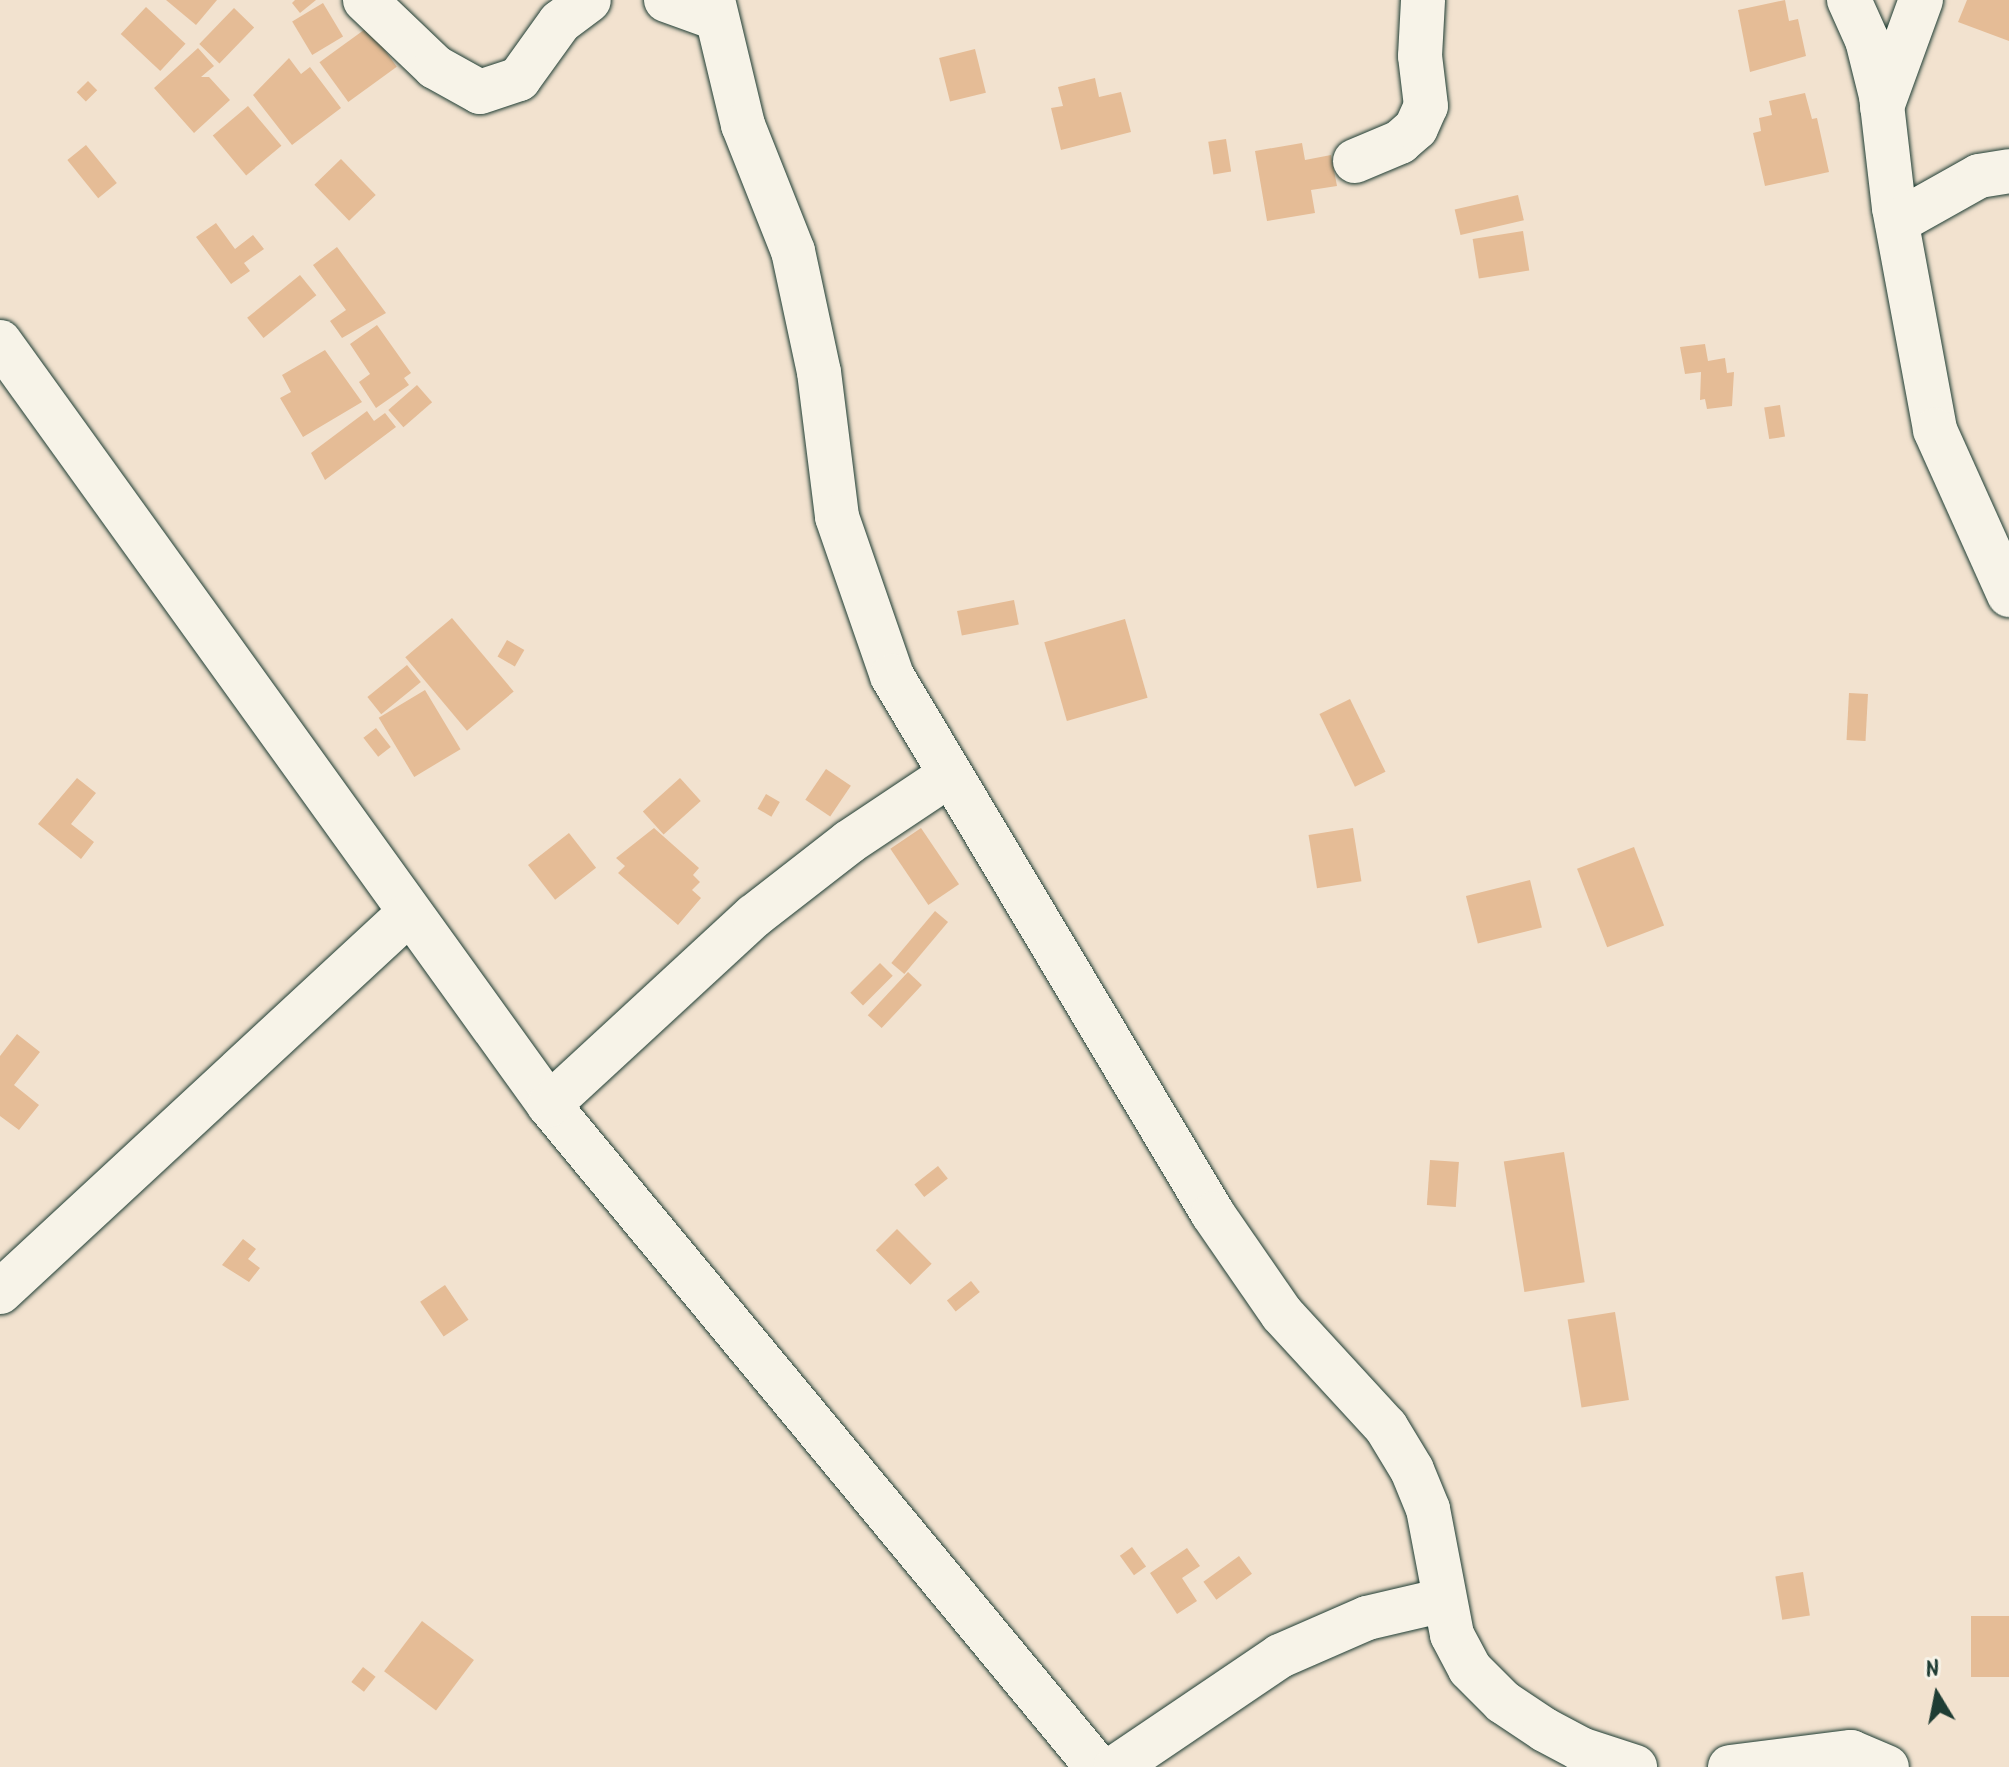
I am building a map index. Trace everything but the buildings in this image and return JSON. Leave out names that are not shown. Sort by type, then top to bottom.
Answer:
[{"type":"street","points":[[365,0],[435,67],[480,92],[519,79],[560,22],[589,0]]},
{"type":"street","points":[[666,0],[714,9],[743,125],[793,251],[809,314],[837,517],[892,676],[948,776],[1213,1214],[1282,1314],[1386,1427],[1406,1459],[1428,1509],[1452,1635],[1470,1669],[1503,1702],[1580,1749],[1635,1767]]},
{"type":"street","points":[[1355,161],[1400,142],[1416,128],[1426,106],[1420,56],[1423,0]]},
{"type":"street","points":[[1849,0],[1867,40],[1882,107],[1897,222],[1935,430],[2009,595]]},
{"type":"street","points":[[1882,107],[1921,0]]},
{"type":"street","points":[[1897,222],[1979,176],[2009,171]]},
{"type":"street","points":[[0,342],[408,914],[549,1105],[1097,1767]]},
{"type":"street","points":[[549,1105],[754,916],[849,842],[948,776]]},
{"type":"street","points":[[0,1292],[408,914]]},
{"type":"street","points":[[1116,1767],[1280,1656],[1367,1618],[1444,1600]]},
{"type":"street","points":[[1730,1767],[1851,1752],[1887,1767]]}]
